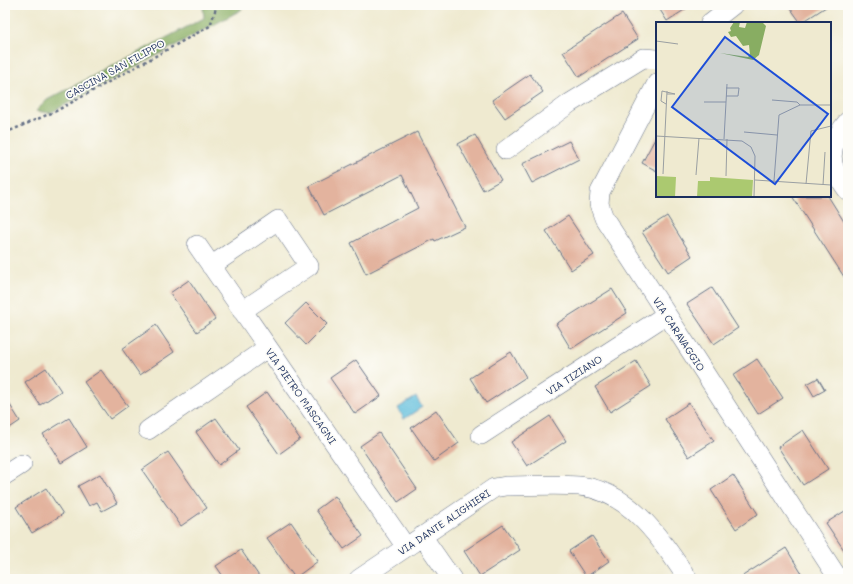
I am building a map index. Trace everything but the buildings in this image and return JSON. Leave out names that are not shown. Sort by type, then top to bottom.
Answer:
[{"type":"street","points":[[711,22],[733,5]]},
{"type":"street","points":[[506,150],[570,103],[643,58],[656,59]]},
{"type":"street","name":"VIA CARAVAGGIO","points":[[656,85],[600,192],[599,204],[604,218],[666,315],[838,574]]},
{"type":"street","points":[[848,121],[838,135],[833,146],[832,160],[836,172],[848,191]]},
{"type":"street","points":[[211,266],[278,220],[309,266],[242,311]]},
{"type":"street","name":"VIA PIETRO MASCAGNI","points":[[197,245],[406,547]]},
{"type":"street","name":"VIA TIZIANO","points":[[481,435],[666,315]]},
{"type":"street","points":[[148,430],[268,348]]},
{"type":"street","points":[[5,475],[22,464]]},
{"type":"street","name":"VIA DANTE ALIGHIERI","points":[[359,579],[494,488],[506,486],[579,486],[601,491],[618,498],[636,512],[657,535],[688,579]]},
{"type":"street","points":[[422,536],[452,579]]},
{"type":"path","name":"CASCINA SAN FILIPPO","points":[[5,133],[56,110],[210,26],[217,5]]},
{"type":"green space","points":[[203,5],[243,5],[241,10],[50,113],[36,111],[47,100],[204,18]]},
{"type":"water","points":[[416,397],[422,407],[404,419],[398,408]]}]
